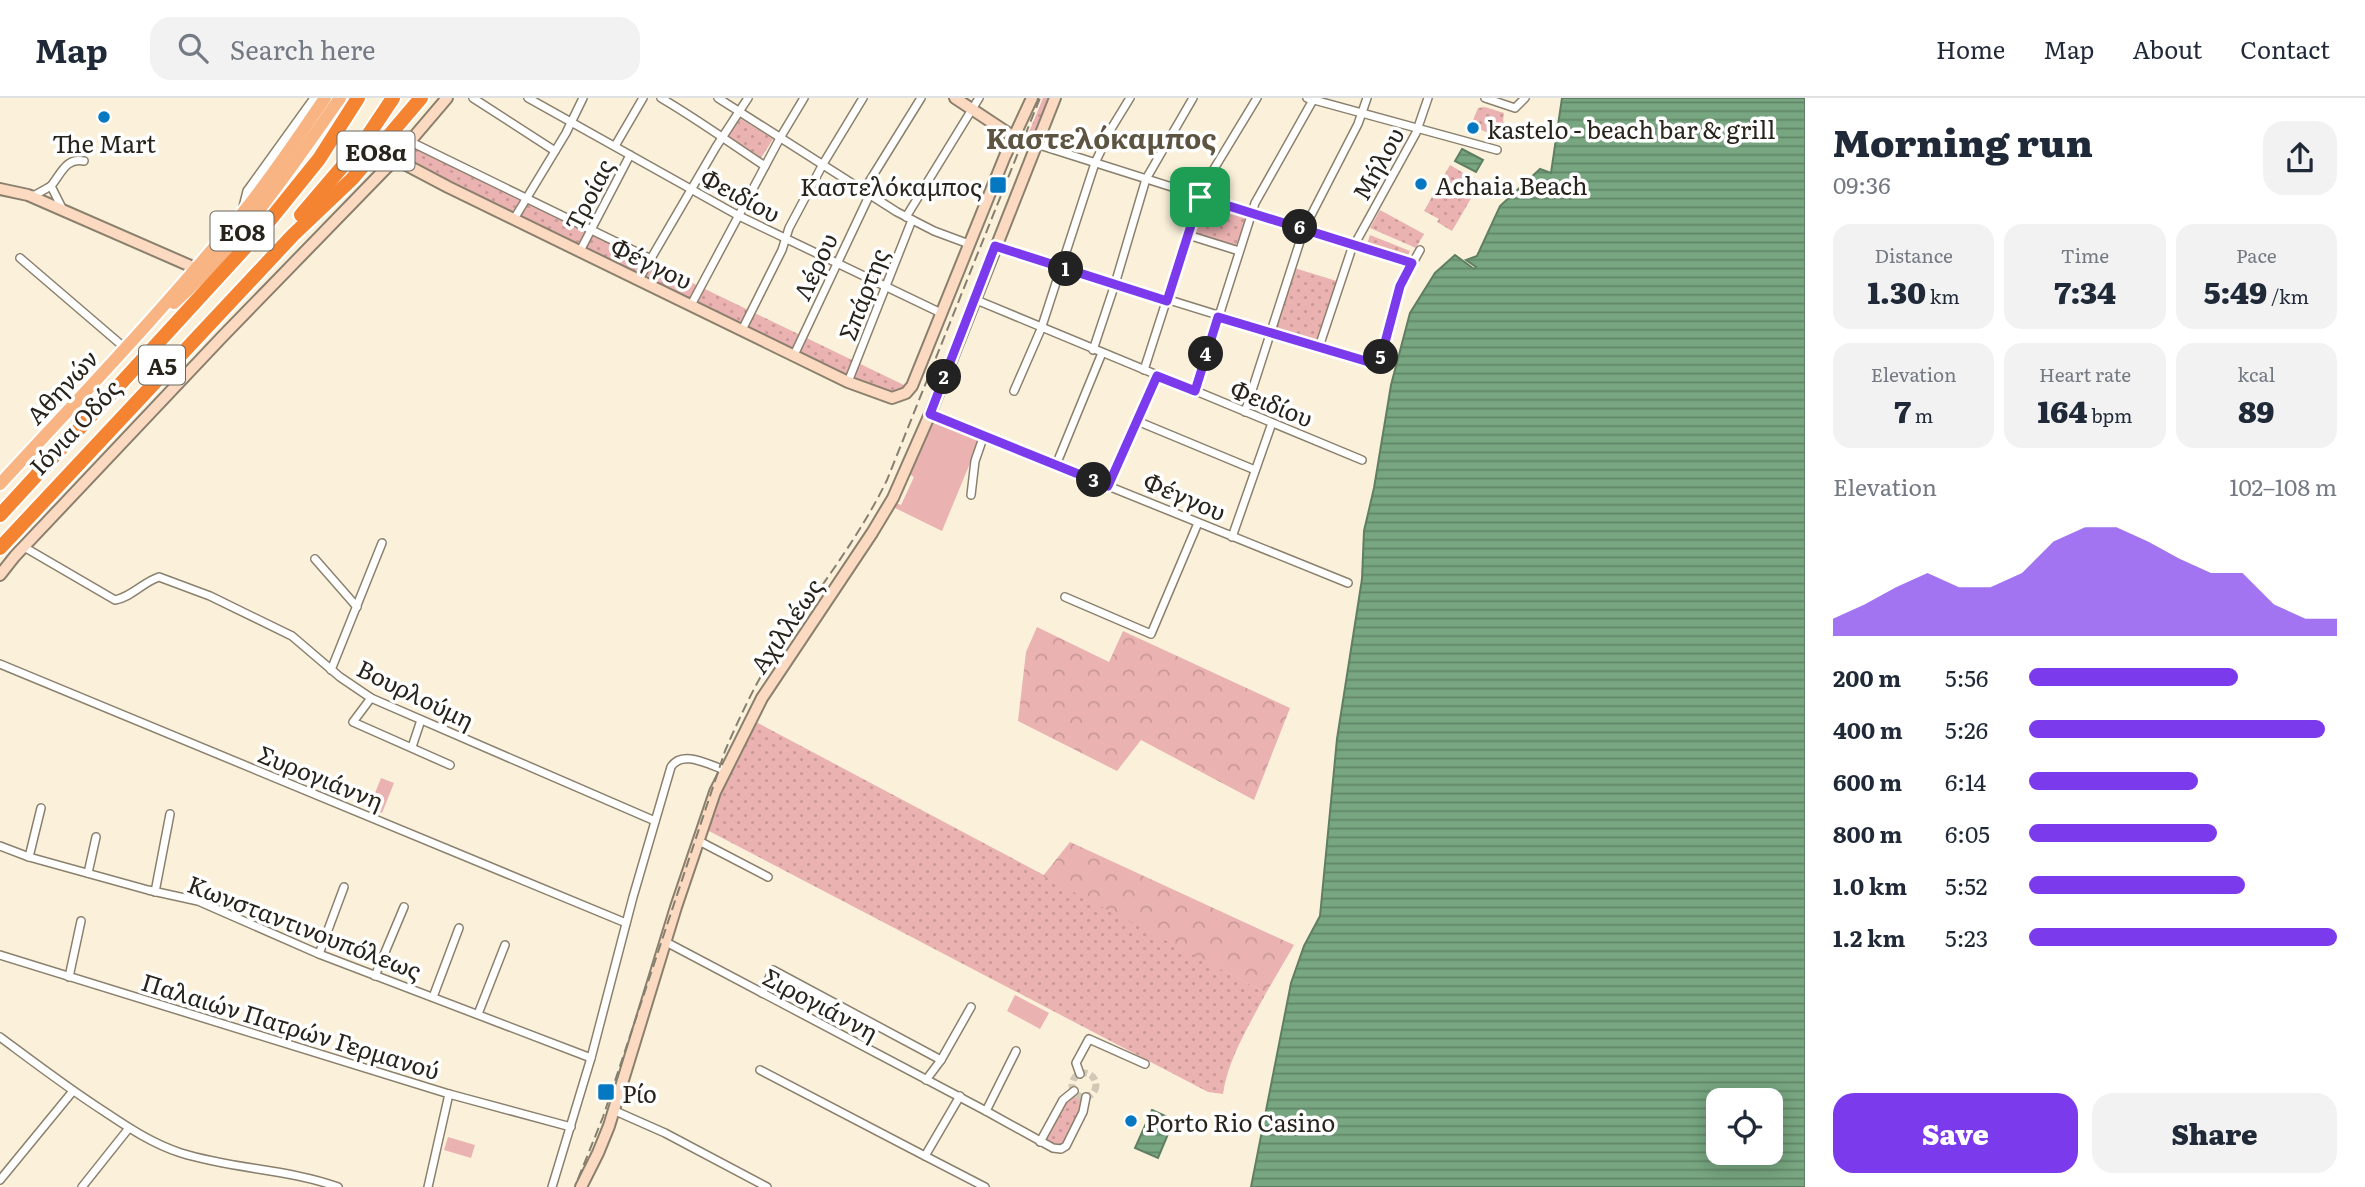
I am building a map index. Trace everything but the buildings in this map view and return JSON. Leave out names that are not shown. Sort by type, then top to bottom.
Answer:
[{"type":"highway","name":"ΕΟ8α","points":[[265,226],[318,159],[358,98]]},
{"type":"highway","name":"Ιόνια Οδός","points":[[0,533],[37,498],[321,193],[365,140],[393,98]]},
{"type":"highway","name":"Α5","points":[[293,235],[314,206],[367,145],[400,98]]},
{"type":"highway","name":"ΕΟ8α","points":[[293,235],[352,179],[421,98]]},
{"type":"highway","name":"Ιόνια Οδός","points":[[0,515],[265,226]]},
{"type":"highway","name":"Ιόνια Οδός","points":[[0,548],[293,235]]},
{"type":"main road","name":"ΕΟ8","points":[[200,270],[325,98]]},
{"type":"main road","name":"ΕΟ8","points":[[125,348],[267,200],[340,98]]},
{"type":"main road","name":"Αθηνών","points":[[0,484],[125,348]]},
{"type":"street","points":[[242,213],[247,191],[314,98]]},
{"type":"street","points":[[0,575],[222,337],[411,142],[447,98]]},
{"type":"street","points":[[473,98],[555,151]]},
{"type":"street","name":"Φειδίου","points":[[528,98],[739,216],[941,313]]},
{"type":"street","points":[[514,219],[583,98]]},
{"type":"street","name":"Τροίας","points":[[615,146],[643,98]]},
{"type":"street","points":[[661,98],[765,166]]},
{"type":"street","points":[[718,98],[909,218],[968,244]]},
{"type":"street","points":[[639,279],[748,98]]},
{"type":"street","points":[[691,305],[804,98]]},
{"type":"street","points":[[742,330],[789,228],[823,164],[863,98]]},
{"type":"street","name":"Λέρου","points":[[794,355],[867,192],[921,98]]},
{"type":"street","points":[[955,98],[1014,137]]},
{"type":"street","name":"Σπάρτης","points":[[848,382],[886,287],[909,218],[979,98]]},
{"type":"street","points":[[941,313],[1032,98]]},
{"type":"street","name":"Αχιλλέως","points":[[583,1186],[613,1110],[699,841],[725,770],[762,698],[885,512],[930,414],[1055,98]]},
{"type":"street","points":[[1014,391],[1041,329],[1096,163],[1111,129],[1130,98]]},
{"type":"street","points":[[1093,350],[1146,179],[1193,98]]},
{"type":"street","points":[[1144,370],[1203,187],[1257,98]]},
{"type":"street","points":[[1245,412],[1304,229],[1362,114],[1367,98]]},
{"type":"street","name":"Μήλου","points":[[1318,347],[1353,245],[1418,129],[1428,98]]},
{"type":"street","points":[[1485,98],[1517,108],[1525,98]]},
{"type":"street","points":[[1195,391],[1251,212],[1310,99],[1497,150]]},
{"type":"street","points":[[411,142],[651,259]]},
{"type":"street","points":[[1036,144],[1412,263]]},
{"type":"street","name":"Τροίας","points":[[580,251],[630,155]]},
{"type":"street","name":"Φέγγου","points":[[395,159],[848,382],[892,398],[911,388],[941,313]]},
{"type":"street","points":[[28,195],[35,195],[51,186],[67,163],[74,160],[84,161]]},
{"type":"street","points":[[51,186],[64,211]]},
{"type":"street","points":[[0,189],[28,195],[200,270]]},
{"type":"street","points":[[1188,235],[1239,251]]},
{"type":"street","points":[[995,246],[1379,365],[1400,286],[1420,250]]},
{"type":"street","points":[[19,258],[125,348]]},
{"type":"street","name":"Φειδίου","points":[[974,299],[1362,460]]},
{"type":"street","points":[[1056,465],[1101,353]]},
{"type":"street","points":[[1108,486],[1157,376]]},
{"type":"street","name":"Φέγγου","points":[[930,414],[1348,583]]},
{"type":"street","points":[[1137,421],[1255,470]]},
{"type":"street","points":[[1232,537],[1272,423]]},
{"type":"street","points":[[971,495],[975,461],[984,435]]},
{"type":"street","points":[[1065,597],[1151,634],[1198,523]]},
{"type":"street","points":[[331,670],[382,543]]},
{"type":"street","name":"Βουρλούμη","points":[[24,547],[115,600],[156,578],[172,580],[211,596],[292,636],[331,670],[371,698],[655,821]]},
{"type":"street","points":[[315,559],[357,607]]},
{"type":"street","name":"Συρογιάννη","points":[[0,664],[626,923]]},
{"type":"street","points":[[371,698],[353,722],[450,765]]},
{"type":"street","points":[[412,747],[421,720]]},
{"type":"street","points":[[552,1187],[591,1058],[655,821],[675,761],[686,758],[725,770]]},
{"type":"street","points":[[29,857],[41,808]]},
{"type":"street","points":[[155,892],[170,814]]},
{"type":"street","points":[[88,873],[96,837]]},
{"type":"street","points":[[699,841],[768,877]]},
{"type":"street","name":"Κωνσταντινουπόλεως","points":[[0,846],[29,857],[206,904],[319,954],[591,1058]]},
{"type":"street","points":[[319,954],[344,887]]},
{"type":"street","points":[[375,976],[404,907]]},
{"type":"street","points":[[69,977],[81,920]]},
{"type":"street","points":[[433,997],[458,928]]},
{"type":"street","name":"Σιρογιάννη","points":[[666,942],[960,1096],[1040,1142]]},
{"type":"street","points":[[478,1014],[505,945]]},
{"type":"street","name":"Παλαιών Πατρών Γερμανού","points":[[0,956],[449,1094],[571,1127]]},
{"type":"street","points":[[762,993],[773,970],[941,1060]]},
{"type":"street","points":[[926,1080],[941,1060],[971,1007]]},
{"type":"street","points":[[0,1037],[73,1091],[158,1144],[183,1154],[307,1178],[338,1187]]},
{"type":"street","points":[[1080,1074],[1076,1063],[1089,1038],[1145,1064]]},
{"type":"street","points":[[986,1111],[1016,1051]]},
{"type":"street","points":[[760,1070],[985,1187]]},
{"type":"street","points":[[0,1180],[73,1091]]},
{"type":"street","points":[[1074,1091],[1063,1100],[1040,1142],[1053,1148],[1065,1148],[1083,1112],[1086,1097]]},
{"type":"street","points":[[428,1187],[449,1094]]},
{"type":"street","points":[[925,1156],[960,1096]]},
{"type":"street","points":[[613,1110],[663,1132],[767,1187]]},
{"type":"street","points":[[82,1187],[129,1128]]},
{"type":"green space","points":[[1043,98],[1049,98],[1030,144],[1025,142]]},
{"type":"green space","points":[[1485,107],[1504,113],[1503,121],[1506,127],[1501,133],[1488,133],[1471,125],[1478,108]]},
{"type":"green space","points":[[740,118],[773,139],[761,158],[727,138]]},
{"type":"green space","points":[[414,146],[521,198],[512,213],[409,161],[407,155]]},
{"type":"green space","points":[[1450,165],[1480,183],[1452,231],[1437,222],[1439,219],[1424,211]]},
{"type":"green space","points":[[529,202],[587,231],[579,247],[519,217]]},
{"type":"green space","points":[[1203,204],[1246,217],[1236,246],[1193,232]]},
{"type":"green space","points":[[1380,210],[1424,234],[1416,248],[1370,228]]},
{"type":"green space","points":[[592,233],[647,260],[639,275],[584,250]]},
{"type":"green space","points":[[1370,235],[1410,251],[1407,258],[1367,244]]},
{"type":"green space","points":[[653,264],[908,387],[889,396],[644,278]]},
{"type":"green space","points":[[1291,267],[1340,282],[1319,347],[1270,333]]},
{"type":"green space","points":[[933,420],[980,439],[942,531],[891,506],[893,502],[901,505],[914,477],[906,472]]},
{"type":"green space","points":[[1037,627],[1109,662],[1123,631],[1290,708],[1254,800],[1141,740],[1117,771],[1018,721],[1026,652]]},
{"type":"green space","points":[[756,722],[1266,993],[1235,1054],[1223,1094],[1208,1092],[707,830],[719,796]]},
{"type":"green space","points":[[381,778],[394,783],[382,813],[369,808]]},
{"type":"green space","points":[[1070,842],[1294,945],[1266,993],[1043,876]]},
{"type":"green space","points":[[1015,995],[1049,1013],[1040,1029],[1007,1011]]},
{"type":"green space","points":[[1074,1091],[1080,1097],[1086,1097],[1065,1148],[1040,1142],[1054,1115]]},
{"type":"green space","points":[[448,1137],[475,1145],[471,1158],[444,1150]]},
{"type":"shaded area","points":[[1562,98],[1805,98],[1805,1187],[1251,1187],[1291,983],[1304,946],[1320,916],[1337,739],[1362,579],[1364,531],[1391,385],[1410,313],[1435,273],[1455,255],[1474,269],[1476,267],[1466,260],[1477,256],[1500,206],[1540,169],[1551,173]]},
{"type":"shaded area","points":[[1462,149],[1483,160],[1476,172],[1455,161]]},
{"type":"shaded area","points":[[1152,1110],[1174,1120],[1158,1158],[1135,1148]]},
{"type":"tunnel","points":[[1084,1073],[1093,1076],[1096,1085],[1093,1094],[1084,1097],[1075,1094],[1072,1085],[1075,1076],[1084,1073]]},
{"type":"railway","points":[[578,1179],[603,1117],[725,751],[765,669],[860,529],[887,480],[1040,98]]},
{"type":"place","name":"The Mart","points":[[104,117]]},
{"type":"place","name":"kastelo - beach bar & grill","points":[[1473,128]]},
{"type":"place","name":"Achaia Beach","points":[[1421,184]]},
{"type":"place","name":"Καστελόκαμπος","points":[[998,185]]},
{"type":"place","name":"Ρίο","points":[[606,1092]]},
{"type":"place","name":"Porto Rio Casino","points":[[1131,1121]]},
{"type":"district","name":"Καστελόκαμπος","points":[[1101,137]]},
{"type":"route","points":[[1200,197],[1412,263],[1400,286],[1379,365],[1218,317],[1195,391],[1157,376],[1108,486],[930,414],[995,246],[1167,301],[1200,197]]}]
